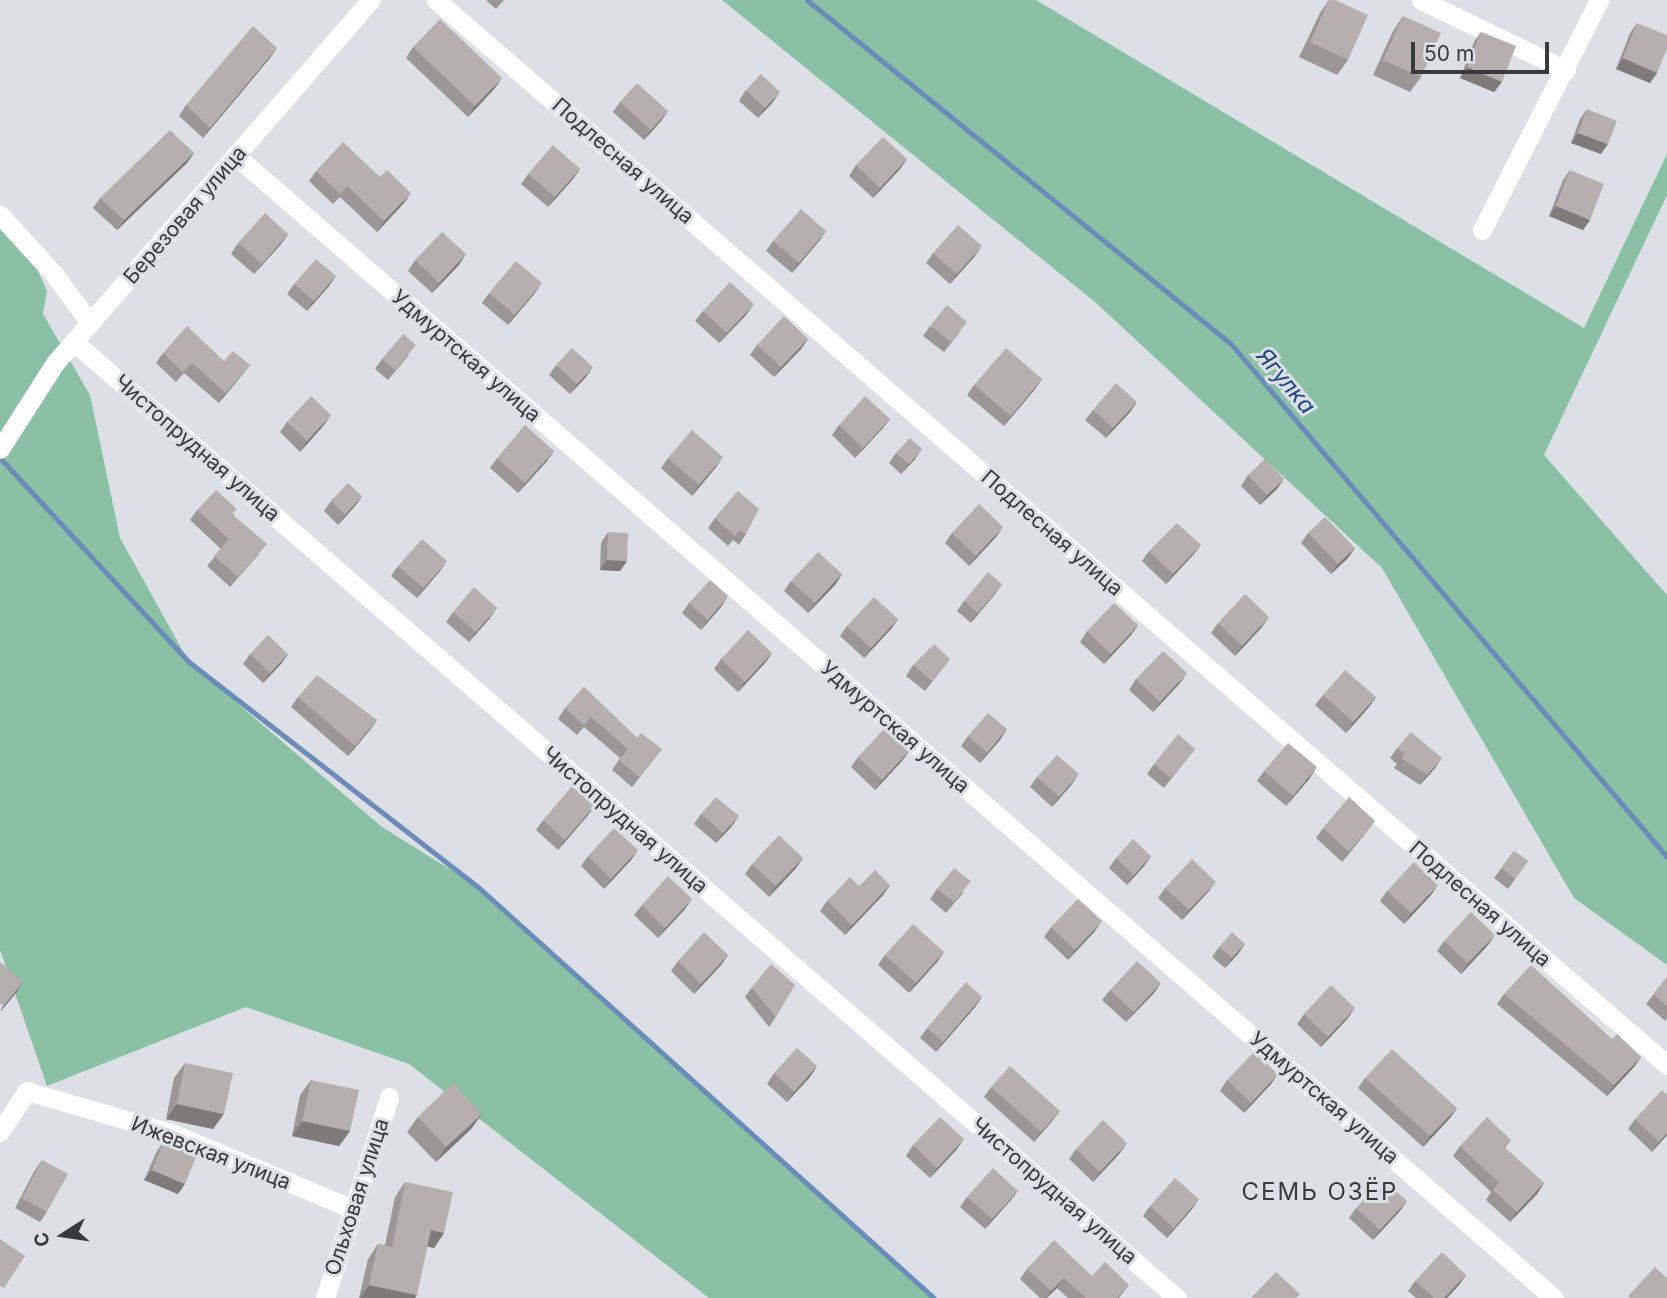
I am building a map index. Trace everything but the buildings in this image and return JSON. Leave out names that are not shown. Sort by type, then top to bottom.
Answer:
[{"type":"street","name":"Березовая улица","points":[[0,449],[55,363],[371,0]]},
{"type":"street","name":"Подлесная улица","points":[[436,0],[1667,1065]]},
{"type":"street","points":[[1421,0],[1566,70]]},
{"type":"street","points":[[1482,230],[1566,70],[1599,0]]},
{"type":"street","name":"Удмуртская улица","points":[[236,156],[1554,1298]]},
{"type":"street","points":[[0,215],[54,274],[90,323]]},
{"type":"street","name":"Чистопрудная улица","points":[[74,342],[1177,1298]]},
{"type":"street","name":"Ижевская улица","points":[[0,1132],[27,1091],[174,1134],[352,1209]]},
{"type":"street","name":"Ольховая улица","points":[[325,1298],[389,1097]]},
{"type":"green space","points":[[722,0],[1036,0],[1584,328],[1667,154],[1667,195],[1544,455],[1667,595],[1667,965],[1574,898],[1382,568],[1095,302]]},
{"type":"green space","points":[[0,222],[26,244],[47,291],[43,314],[90,395],[120,538],[189,662],[382,827],[477,886],[934,1298],[709,1298],[409,1064],[246,1007],[47,1086],[0,950]]},
{"type":"waterway","name":"Ягулка","points":[[807,0],[1231,344],[1667,857]]},
{"type":"waterway","points":[[0,458],[189,662],[477,886],[934,1298]]},
{"type":"district","name":"СЕМЬ ОЗЁР","points":[[1320,1192]]}]
